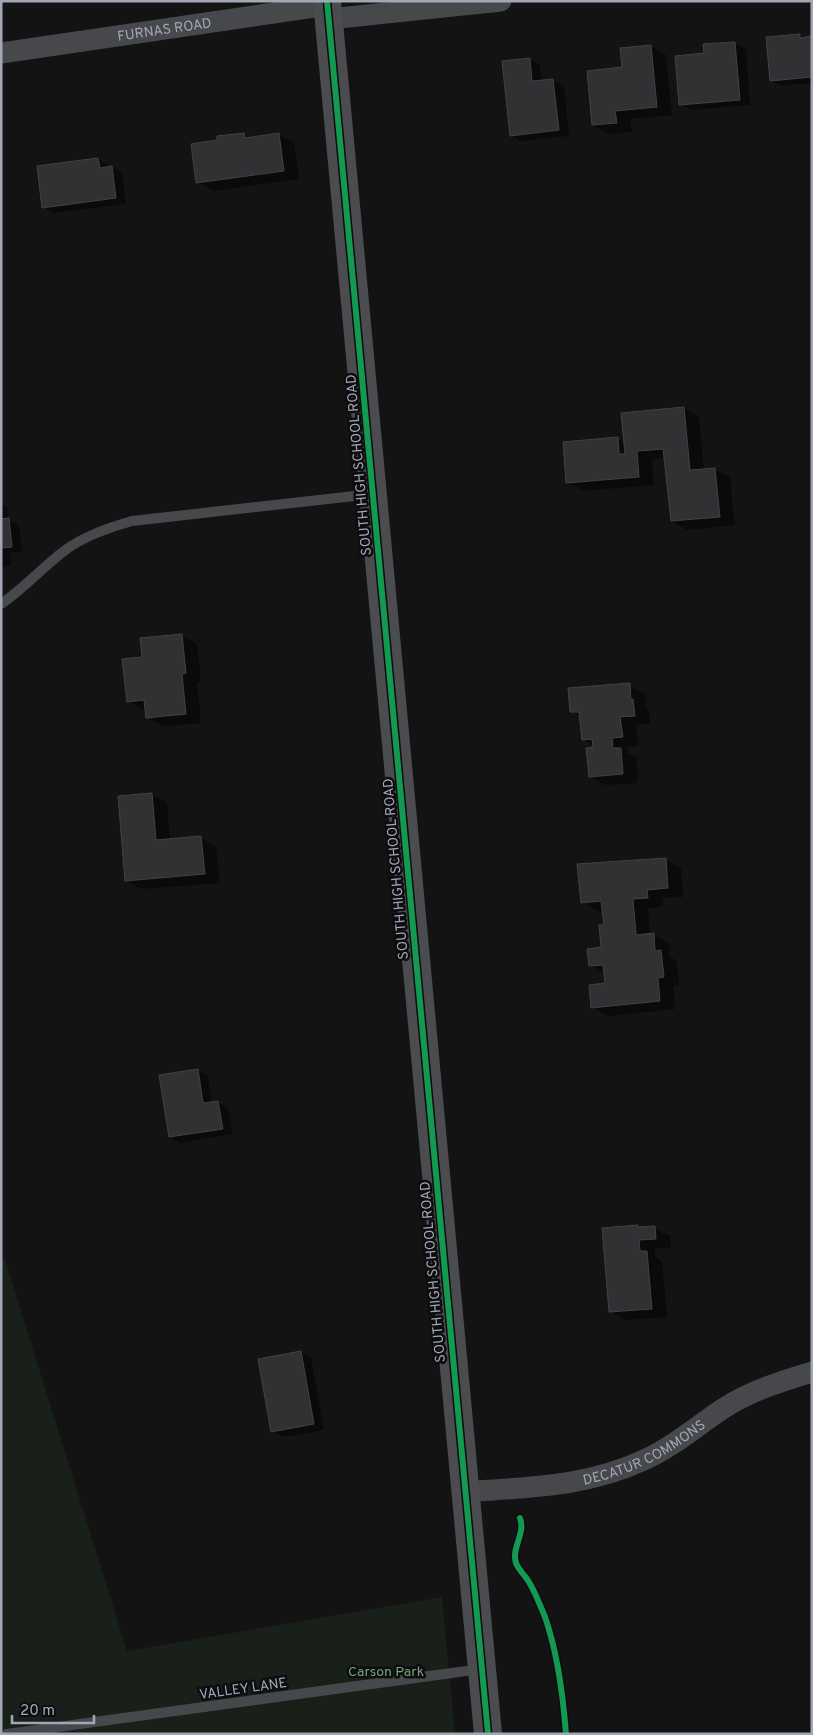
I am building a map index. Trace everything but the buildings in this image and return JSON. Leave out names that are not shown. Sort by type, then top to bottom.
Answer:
[{"type":"main road","name":"SOUTH HIGH SCHOOL ROAD","points":[[328,9],[488,1734]]},
{"type":"street","name":"FURNAS ROAD","points":[[1,53],[328,9],[500,1]]},
{"type":"street","name":"DECATUR COMMONS","points":[[465,1492],[557,1485],[609,1474],[646,1459],[746,1396],[812,1372]]},
{"type":"lane","points":[[1,604],[65,551],[95,533],[118,525],[151,519],[373,494]]},
{"type":"lane","name":"VALLEY LANE","points":[[7,1734],[482,1668]]},
{"type":"green space","name":"Carson Park","points":[[1,1247],[127,1651],[442,1597],[455,1734],[1,1734]]},
{"type":"cycle path","points":[[327,1],[488,1734]]},
{"type":"cycle path","points":[[520,1518],[521,1529],[515,1552],[516,1563],[530,1583],[550,1631],[559,1675],[566,1734]]}]
